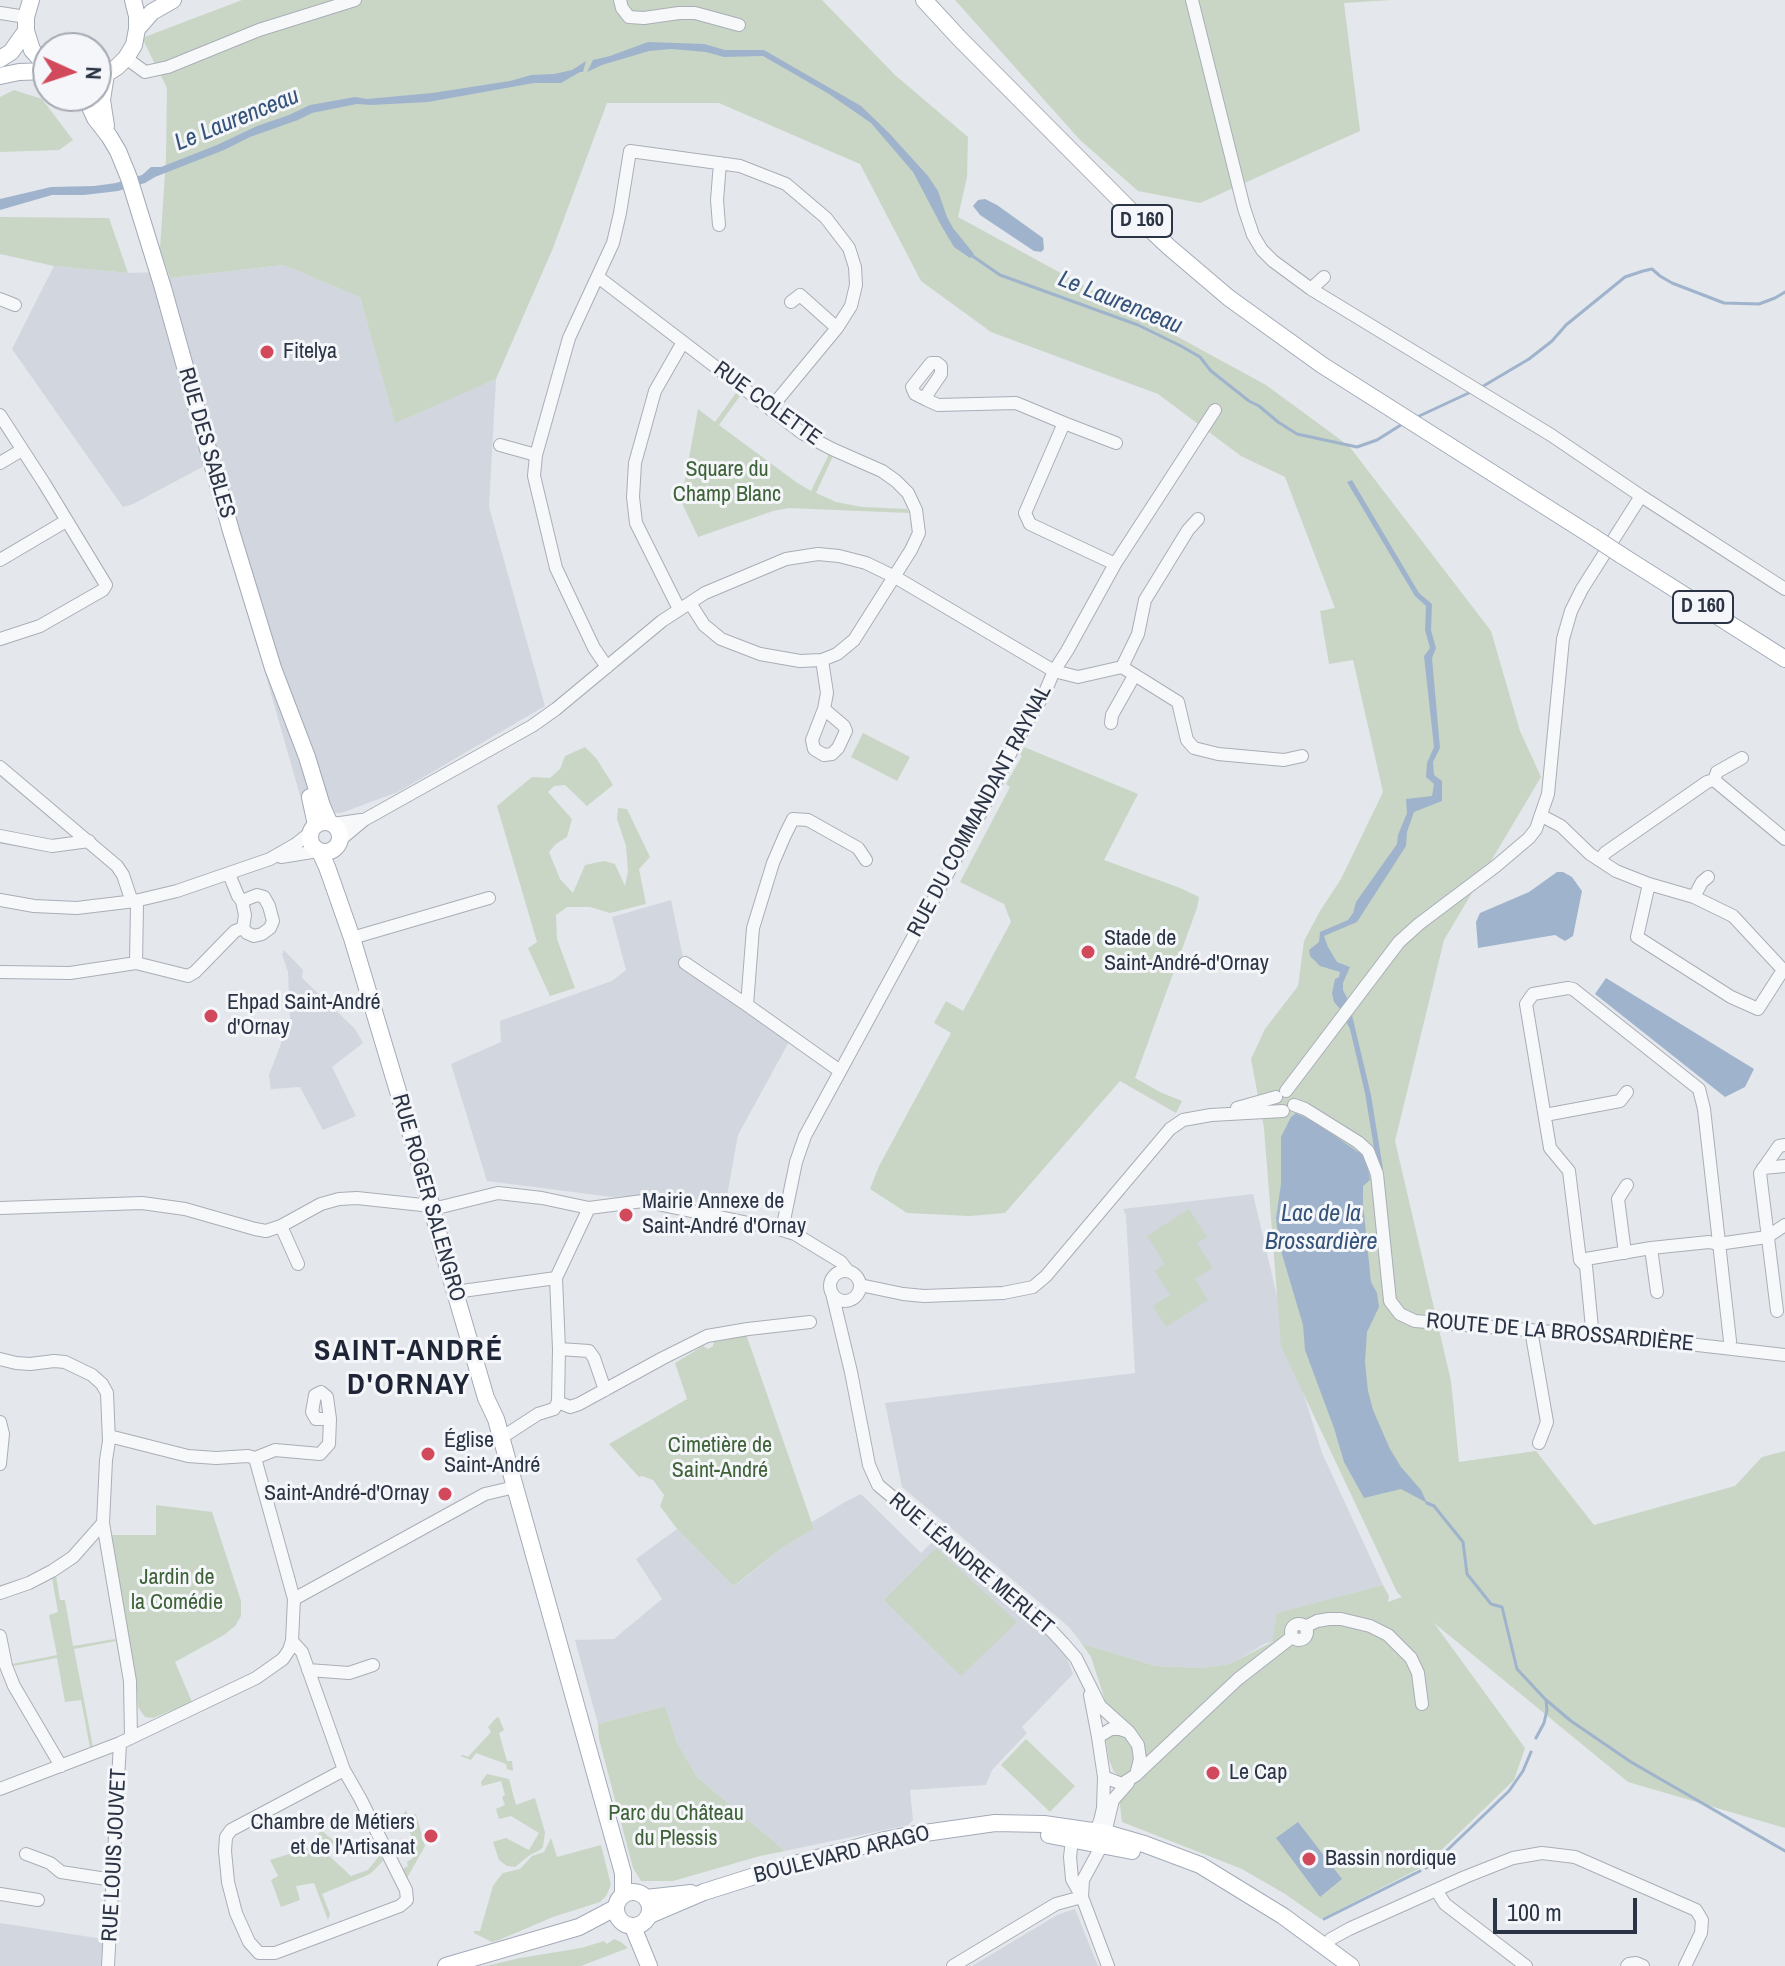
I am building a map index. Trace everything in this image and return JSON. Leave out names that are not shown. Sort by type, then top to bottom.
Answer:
[{"type":"main road","points":[[112,68],[126,58],[134,45],[137,16],[133,0]]},
{"type":"main road","points":[[137,29],[152,12],[173,0]]},
{"type":"main road","name":"D 160","points":[[924,0],[1075,155],[1181,257],[1266,326],[1388,408],[1785,659]]},
{"type":"main road","points":[[0,59],[11,52],[27,16]]},
{"type":"main road","points":[[27,16],[32,50]]},
{"type":"main road","points":[[0,76],[32,71]]},
{"type":"main road","name":"RUE DES SABLES","points":[[92,112],[109,136],[131,184],[231,531],[322,806],[325,837]]},
{"type":"main road","name":"RUE DES SABLES","points":[[103,112],[109,136]]},
{"type":"main road","name":"RUE ROGER SALENGRO","points":[[325,837],[336,864],[347,903],[352,938],[486,1398],[496,1419],[634,1910]]},
{"type":"main road","name":"BOULEVARD ARAGO","points":[[446,1966],[780,1868],[894,1838],[981,1827],[1045,1834],[1073,1833],[1144,1844],[1200,1865],[1283,1916],[1351,1966]]},
{"type":"main road","points":[[634,1910],[648,1963]]},
{"type":"street","points":[[126,58],[145,72],[168,67],[259,30],[355,0]]},
{"type":"street","points":[[620,0],[629,17],[695,13],[739,25]]},
{"type":"street","points":[[1192,0],[1244,208],[1253,235],[1273,261],[1311,289],[1551,435],[1785,589]]},
{"type":"street","points":[[0,13],[27,16]]},
{"type":"street","points":[[607,667],[594,648],[556,568],[534,476],[536,455],[569,338],[613,243],[630,151],[720,163],[758,172],[786,184],[826,218],[849,248],[856,285],[851,306],[837,328],[770,409]]},
{"type":"street","points":[[719,225],[717,200],[720,163]]},
{"type":"street","name":"RUE COLETTE","points":[[598,277],[802,433],[882,471],[908,493],[916,510],[919,533],[854,640],[837,654],[822,660]]},
{"type":"street","points":[[1311,289],[1324,277]]},
{"type":"street","points":[[791,302],[800,295],[837,328]]},
{"type":"street","points":[[0,299],[15,305]]},
{"type":"street","points":[[683,342],[655,391],[635,463],[633,497],[636,523],[684,606],[721,639],[760,654],[784,659],[822,660],[827,693],[824,709]]},
{"type":"street","points":[[927,400],[938,405],[1016,403],[1116,443]]},
{"type":"street","name":"RUE DU COMMANDANT RAYNAL","points":[[782,1230],[796,1162],[805,1136],[1054,671],[1115,564],[1215,410]]},
{"type":"street","points":[[0,415],[106,585],[103,590],[40,626],[0,639]]},
{"type":"street","points":[[1064,423],[1025,513],[1030,524],[1115,564]]},
{"type":"street","points":[[500,445],[536,455]]},
{"type":"street","points":[[0,463],[22,450]]},
{"type":"street","points":[[1288,1108],[1276,1105],[1281,1094],[1399,942],[1492,869],[1536,829],[1550,783],[1563,639],[1571,611],[1641,496]]},
{"type":"street","points":[[1122,667],[1138,634],[1145,600],[1198,519]]},
{"type":"street","points":[[0,560],[66,521]]},
{"type":"street","points":[[0,900],[34,906],[77,908],[135,901],[229,874],[325,837],[364,820],[532,726],[662,621],[705,593],[786,559],[818,554],[866,563],[895,577],[1054,671],[1078,677],[1122,667],[1178,702],[1187,740],[1194,748],[1218,754],[1284,760],[1302,756]]},
{"type":"street","points":[[1111,723],[1112,715],[1134,676]]},
{"type":"street","points":[[1714,780],[1717,772],[1742,758]]},
{"type":"street","points":[[0,767],[117,866],[137,906],[136,963]]},
{"type":"street","points":[[1600,860],[1605,853],[1714,780]]},
{"type":"street","points":[[1714,780],[1784,835]]},
{"type":"street","points":[[1542,816],[1561,826],[1590,854],[1616,871],[1694,897],[1733,916],[1784,971],[1758,1009],[1731,997],[1637,937],[1649,884]]},
{"type":"street","points":[[747,1005],[753,928],[773,863],[793,819],[808,820],[821,827],[858,848],[866,860]]},
{"type":"street","points":[[0,836],[52,846],[89,841]]},
{"type":"street","points":[[270,859],[296,844],[325,837]]},
{"type":"street","points":[[229,874],[242,901],[245,915],[243,928],[254,936],[270,928],[273,921],[264,897],[257,895],[242,901]]},
{"type":"street","points":[[1694,897],[1708,877]]},
{"type":"street","points":[[352,938],[489,898]]},
{"type":"street","points":[[0,972],[70,973],[136,963],[188,976],[235,931],[243,928]]},
{"type":"street","points":[[685,963],[840,1071]]},
{"type":"street","points":[[1591,1335],[1586,1266],[1580,1260],[1569,1171],[1550,1148],[1526,1004],[1533,994],[1568,988],[1699,1089],[1704,1109],[1729,1348]]},
{"type":"street","points":[[1545,1115],[1620,1101],[1627,1092]]},
{"type":"street","points":[[1211,1115],[1281,1094]]},
{"type":"street","points":[[860,1285],[924,1296],[1003,1293],[1033,1287],[1046,1276],[1170,1129],[1183,1120],[1211,1115],[1288,1108]]},
{"type":"street","name":"ROUTE DE LA BROSSARDIÈRE","points":[[1288,1108],[1305,1109],[1368,1151],[1377,1174],[1390,1301],[1400,1314],[1415,1321],[1785,1355]]},
{"type":"street","points":[[1777,1311],[1760,1173],[1779,1146],[1785,1145]]},
{"type":"street","points":[[1763,1168],[1785,1166]]},
{"type":"street","points":[[1625,1253],[1618,1199],[1627,1185]]},
{"type":"street","points":[[0,1208],[142,1203],[185,1209],[266,1231],[321,1204],[339,1199],[357,1198],[441,1207],[498,1193],[589,1208],[643,1201],[795,1234],[841,1262],[857,1276],[860,1285],[845,1314],[841,1330]]},
{"type":"street","points":[[501,1438],[538,1414],[554,1409],[558,1402],[556,1278],[589,1208]]},
{"type":"street","points":[[1580,1260],[1651,1248],[1767,1237],[1785,1225]]},
{"type":"street","points":[[281,1226],[298,1264]]},
{"type":"street","points":[[1651,1248],[1657,1292]]},
{"type":"street","points":[[822,1251],[834,1277]]},
{"type":"street","points":[[841,1330],[831,1284],[840,1272],[848,1271]]},
{"type":"street","points":[[455,1292],[556,1278]]},
{"type":"street","points":[[832,1293],[839,1299],[853,1299]]},
{"type":"street","points":[[558,1402],[570,1407],[707,1336],[810,1322]]},
{"type":"street","name":"RUE LÉANDRE MERLET","points":[[841,1330],[869,1465],[878,1485],[1046,1625],[1076,1658],[1100,1706],[1129,1732]]},
{"type":"street","points":[[1531,1330],[1547,1422],[1539,1443]]},
{"type":"street","points":[[559,1349],[589,1351],[605,1390]]},
{"type":"street","name":"RUE LOUIS JOUVET","points":[[0,1359],[30,1364],[65,1362],[92,1375],[107,1393],[109,1436],[103,1523],[130,1681],[108,1966]]},
{"type":"street","points":[[109,1436],[188,1456],[255,1458],[275,1450],[320,1454],[329,1444],[330,1419]]},
{"type":"street","points":[[0,1422],[3,1434],[0,1464]]},
{"type":"street","points":[[0,1789],[126,1740],[256,1678],[283,1659],[292,1641],[294,1599],[255,1458]]},
{"type":"street","points":[[294,1599],[485,1494],[515,1487]]},
{"type":"street","points":[[0,1593],[29,1583],[73,1557],[103,1523]]},
{"type":"street","points":[[1082,1897],[1083,1880],[1113,1800],[1238,1679],[1292,1637],[1303,1639],[1307,1632],[1305,1627],[1317,1621],[1341,1619],[1370,1626],[1388,1635],[1411,1658],[1418,1673],[1422,1704]]},
{"type":"street","points":[[0,1636],[14,1686],[61,1766]]},
{"type":"street","points":[[292,1641],[302,1652],[344,1770],[406,1890],[407,1900],[400,1906],[275,1953],[259,1953],[249,1942],[236,1913],[228,1882],[226,1837],[231,1830],[344,1770]]},
{"type":"street","points":[[308,1670],[349,1673],[373,1665]]},
{"type":"street","name":"RUE LÉANDRE MERLET","points":[[1087,1684],[1098,1737]]},
{"type":"street","points":[[1098,1838],[1104,1777],[1098,1737],[1111,1729],[1129,1732],[1138,1745],[1140,1759],[1133,1778],[1122,1784],[1104,1777]]},
{"type":"street","points":[[1138,1745],[1165,1747]]},
{"type":"street","points":[[1073,1833],[1072,1879],[1108,1966]]},
{"type":"street","points":[[1325,1946],[1349,1929],[1465,1877],[1527,1855],[1542,1853],[1575,1857],[1696,1910],[1702,1920],[1701,1933],[1685,1966]]},
{"type":"street","points":[[26,1854],[50,1863],[61,1872],[113,1880]]},
{"type":"street","points":[[1436,1890],[1445,1904],[1526,1966]]},
{"type":"street","points":[[0,1894],[38,1900]]},
{"type":"street","points":[[953,1966],[1056,1904],[1082,1897]]},
{"type":"street","points":[[1627,1966],[1636,1963],[1643,1966]]},
{"type":"shaded area","points":[[283,265],[360,297],[395,422],[496,379],[489,507],[545,706],[398,792],[341,813],[305,813],[262,662],[261,603],[219,468],[204,466],[123,507],[12,349],[54,266],[128,273],[165,272],[170,278]]},
{"type":"shaded area","points":[[671,900],[685,967],[790,1040],[738,1135],[727,1196],[705,1192],[702,1203],[664,1194],[612,1197],[487,1181],[451,1064],[501,1042],[500,1021],[612,981],[626,970],[612,917]]},
{"type":"shaded area","points":[[284,950],[303,970],[302,978],[355,1029],[363,1043],[332,1067],[356,1116],[323,1130],[300,1087],[271,1089],[269,1075],[290,1020]]},
{"type":"shaded area","points":[[1253,1194],[1288,1343],[1322,1453],[1383,1585],[1278,1613],[1272,1642],[1231,1664],[1200,1668],[1156,1666],[1082,1644],[1069,1627],[902,1487],[885,1403],[1135,1373],[1126,1215],[1123,1209]]},
{"type":"shaded area","points":[[861,1494],[921,1553],[932,1542],[1041,1630],[1066,1655],[1073,1674],[1022,1727],[1027,1733],[992,1770],[986,1785],[910,1790],[913,1820],[908,1825],[785,1851],[697,1777],[677,1743],[665,1706],[598,1724],[575,1640],[614,1639],[662,1599],[636,1559],[677,1529],[735,1586],[783,1547],[814,1529],[812,1522]]},
{"type":"shaded area","points":[[1075,1909],[1098,1966],[972,1966],[1057,1915]]},
{"type":"shaded area","points":[[0,1923],[103,1939],[101,1966],[0,1966]]},
{"type":"green space","points":[[242,0],[822,0],[895,75],[968,137],[967,177],[958,217],[1266,385],[1349,446],[1491,631],[1520,731],[1541,777],[1444,940],[1395,1141],[1451,1381],[1459,1462],[1536,1451],[1594,1525],[1735,1486],[1762,1457],[1785,1451],[1785,1828],[1628,1782],[1434,1623],[1525,1748],[1514,1780],[1426,1865],[1321,1919],[1242,1869],[1122,1822],[1116,1773],[1109,1760],[1106,1741],[1110,1734],[1105,1700],[1091,1657],[1082,1644],[1156,1666],[1200,1668],[1230,1664],[1272,1642],[1277,1613],[1383,1585],[1389,1596],[1388,1602],[1402,1597],[1281,1346],[1264,1128],[1251,1059],[1265,1029],[1298,986],[1304,941],[1341,879],[1383,792],[1353,660],[1329,664],[1320,611],[1335,608],[1285,477],[1241,456],[1158,394],[991,332],[921,281],[860,164],[719,103],[607,103],[553,248],[496,379],[395,423],[360,297],[283,265],[170,278],[160,249],[167,88],[142,38]]},
{"type":"green space","points":[[955,0],[1391,0],[1344,3],[1360,131],[1200,203],[1138,191],[1080,140]]},
{"type":"green space","points":[[14,90],[32,96],[32,112],[52,112],[73,140],[59,150],[0,152],[0,97]]},
{"type":"green space","points":[[0,217],[109,218],[128,273],[54,266],[0,254]]},
{"type":"green space","name":"Square du Champ Blanc","points":[[736,393],[740,396],[719,425],[796,482],[811,491],[829,454],[833,456],[816,493],[836,502],[862,507],[907,509],[909,513],[789,508],[698,537],[681,501],[698,409],[715,422]]},
{"type":"green space","points":[[863,733],[910,757],[897,781],[851,757]]},
{"type":"green space","points":[[585,747],[613,785],[587,806],[565,785],[554,786],[548,792],[572,819],[567,837],[549,852],[560,879],[573,893],[585,865],[604,861],[615,864],[625,886],[628,871],[626,846],[617,819],[618,808],[627,809],[650,857],[639,869],[646,904],[610,913],[590,907],[567,907],[556,915],[557,939],[575,988],[550,996],[528,948],[537,942],[497,806],[532,777],[550,778],[560,769],[565,756]]},
{"type":"green space","name":"Stade de Saint-André-d'Ornay","points":[[1024,747],[1138,794],[1104,860],[1199,897],[1135,1078],[1182,1101],[1176,1113],[1120,1081],[1005,1213],[970,1216],[907,1213],[870,1189],[879,1166],[951,1033],[934,1023],[946,1001],[963,1011],[1011,922],[1004,904],[960,882],[1010,787],[1006,784]]},
{"type":"green space","points":[[1189,1209],[1207,1237],[1197,1243],[1213,1268],[1195,1279],[1208,1300],[1166,1327],[1153,1306],[1170,1295],[1155,1271],[1165,1264],[1147,1236]]},
{"type":"green space","name":"Cimetière de Saint-André","points":[[746,1334],[814,1529],[783,1547],[734,1586],[677,1529],[660,1506],[664,1495],[653,1480],[639,1477],[609,1444],[687,1399],[675,1363],[703,1346],[708,1349],[713,1346],[714,1340]]},
{"type":"green space","name":"Jardin de la Comédie","points":[[156,1505],[212,1512],[241,1601],[241,1616],[224,1635],[175,1662],[192,1702],[153,1718],[145,1717],[138,1707],[136,1677],[110,1535],[156,1535]]},
{"type":"green space","points":[[936,1548],[1017,1622],[961,1676],[884,1600]]},
{"type":"green space","points":[[56,1576],[60,1600],[65,1600],[73,1646],[116,1641],[74,1649],[93,1747],[90,1748],[81,1700],[65,1702],[57,1658],[12,1664],[57,1655],[49,1615],[58,1612],[52,1578]]},
{"type":"green space","name":"Parc du Château du Plessis","points":[[665,1706],[677,1743],[697,1777],[785,1851],[673,1881],[641,1881],[633,1868],[599,1739],[598,1724]]},
{"type":"green space","points":[[497,1717],[504,1730],[499,1733],[507,1761],[512,1761],[513,1771],[507,1769],[506,1764],[476,1753],[471,1760],[460,1756],[468,1757],[491,1732],[488,1727]]},
{"type":"green space","points":[[1026,1739],[1075,1786],[1050,1812],[1001,1765]]},
{"type":"green space","points":[[487,1774],[509,1779],[516,1805],[535,1798],[545,1832],[543,1847],[515,1867],[499,1860],[493,1842],[506,1838],[529,1850],[539,1833],[511,1816],[499,1819],[496,1809],[505,1805],[502,1797],[505,1795],[501,1781],[482,1786],[481,1782]]},
{"type":"green space","points":[[406,1810],[408,1816],[416,1814],[425,1846],[407,1878],[401,1870],[413,1858],[411,1853],[416,1846],[403,1818]]},
{"type":"green space","points":[[321,1830],[335,1842],[326,1853],[351,1876],[368,1870],[380,1855],[383,1861],[370,1874],[322,1894],[330,1914],[328,1920],[314,1883],[296,1886],[300,1900],[281,1907],[271,1880],[278,1876],[270,1860],[308,1848]]},
{"type":"green space","points":[[551,1838],[557,1857],[601,1845],[611,1885],[606,1896],[600,1902],[492,1942],[474,1933],[480,1931],[493,1886],[498,1879],[503,1873],[520,1869],[532,1856],[544,1852]]},
{"type":"green space","points":[[614,1939],[628,1948],[581,1966],[486,1966],[604,1941],[607,1944]]},
{"type":"water","points":[[648,42],[704,44],[725,50],[764,50],[861,106],[928,176],[938,191],[953,228],[974,254],[970,258],[954,247],[913,172],[871,123],[829,94],[763,56],[724,57],[671,49],[649,51],[587,72],[593,60]]},
{"type":"water","points":[[586,61],[583,72],[561,83],[534,83],[428,102],[357,104],[312,113],[145,183],[118,191],[52,195],[0,210],[0,199],[51,187],[116,183],[142,175],[151,167],[161,167],[310,105],[355,97],[367,99],[432,93],[531,75],[554,74],[572,70]]},
{"type":"water","points":[[985,199],[1043,238],[1044,249],[1034,251],[980,215],[973,206],[978,200]]},
{"type":"water","points":[[1352,480],[1419,593],[1432,604],[1431,630],[1436,648],[1432,658],[1440,748],[1433,762],[1434,775],[1442,781],[1442,801],[1414,812],[1406,846],[1357,922],[1324,936],[1337,962],[1350,967],[1343,983],[1348,1000],[1341,1010],[1334,1002],[1332,993],[1340,972],[1320,966],[1310,956],[1309,950],[1319,942],[1320,932],[1348,920],[1353,913],[1356,902],[1397,844],[1407,813],[1406,799],[1432,796],[1434,784],[1426,777],[1427,763],[1434,747],[1424,656],[1430,648],[1425,630],[1426,606],[1415,596],[1347,482]]},
{"type":"water","points":[[1557,872],[1572,877],[1582,891],[1573,936],[1565,941],[1555,935],[1478,948],[1476,922],[1480,913],[1529,892]]},
{"type":"water","points":[[1606,978],[1754,1069],[1745,1087],[1725,1097],[1595,994]]},
{"type":"water","points":[[1349,1013],[1371,1095],[1381,1170],[1350,1029],[1345,1019]]},
{"type":"water","name":"Lac de la Brossardière","points":[[1296,1113],[1316,1123],[1367,1161],[1370,1180],[1363,1186],[1363,1204],[1371,1282],[1379,1307],[1367,1332],[1365,1362],[1368,1391],[1390,1449],[1427,1503],[1401,1489],[1364,1498],[1344,1462],[1305,1350],[1303,1325],[1279,1244],[1276,1218],[1281,1184],[1281,1137]]},
{"type":"water","name":"Bassin nordique","points":[[1298,1822],[1342,1879],[1320,1897],[1276,1838]]},
{"type":"waterway","name":"Le Laurenceau","points":[[971,255],[1000,275],[1138,325],[1181,346],[1200,357],[1211,371],[1297,434],[1357,447],[1377,440],[1404,423]]},
{"type":"waterway","name":"Le Laurenceau","points":[[1480,388],[1529,359],[1625,277],[1643,271],[1652,269],[1672,283],[1724,303],[1759,304],[1785,292]]},
{"type":"waterway","name":"Le Laurenceau","points":[[1415,418],[1473,391]]},
{"type":"waterway","points":[[1427,1503],[1434,1506],[1463,1542],[1467,1574],[1491,1604],[1502,1607],[1517,1669],[1545,1699],[1631,1762],[1785,1851]]},
{"type":"waterway","points":[[1536,1738],[1544,1723],[1546,1700]]},
{"type":"waterway","points":[[1426,1868],[1509,1791],[1531,1752]]},
{"type":"waterway","points":[[1324,1919],[1420,1871]]},
{"type":"place","name":"Fitelya","points":[[267,352]]},
{"type":"place","name":"Stade de Saint-André-d'Ornay","points":[[1088,952]]},
{"type":"place","name":"Ehpad Saint-André d'Ornay","points":[[211,1016]]},
{"type":"place","name":"Mairie Annexe de Saint-André d'Ornay","points":[[626,1215]]},
{"type":"place","name":"Église Saint-André","points":[[428,1454]]},
{"type":"place","name":"Saint-André-d'Ornay","points":[[445,1494]]},
{"type":"place","name":"Le Cap","points":[[1213,1773]]},
{"type":"place","name":"Chambre de Métiers et de l'Artisanat","points":[[431,1836]]},
{"type":"place","name":"Bassin nordique","points":[[1309,1859]]},
{"type":"district","name":"SAINT-ANDRÉ D'ORNAY","points":[[409,1369]]}]
